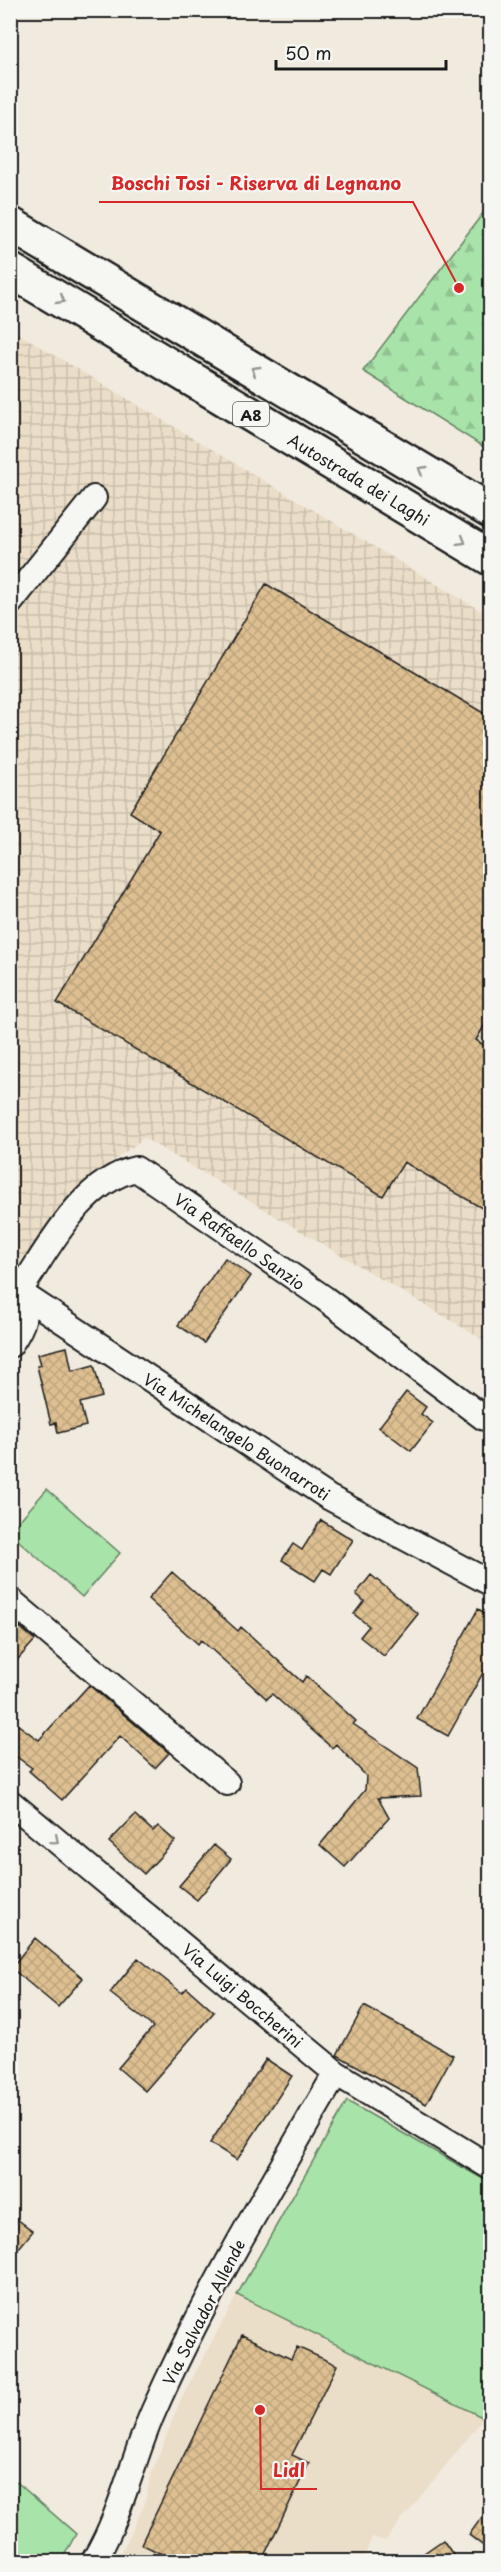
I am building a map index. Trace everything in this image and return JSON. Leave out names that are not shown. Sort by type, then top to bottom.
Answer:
[{"type":"highway","name":"A8","points":[[10,224],[490,511]]},
{"type":"highway","name":"Autostrada dei Laghi","points":[[10,270],[490,558]]},
{"type":"street","points":[[10,603],[94,498]]},
{"type":"street","name":"Via Raffaello Sanzio","points":[[15,1289],[81,1200],[121,1172],[136,1169],[324,1298],[484,1418]]},
{"type":"street","points":[[10,1345],[19,1331],[26,1310],[15,1289]]},
{"type":"street","name":"Via Michelangelo Buonarroti","points":[[15,1289],[328,1497],[481,1578]]},
{"type":"street","points":[[10,1600],[227,1783]]},
{"type":"street","name":"Via Luigi Boccherini","points":[[10,1802],[336,2073],[490,2167]]},
{"type":"street","name":"Via Salvador Allende","points":[[93,2562],[117,2515],[132,2463],[154,2410],[216,2282],[336,2073]]},
{"type":"shaded area","points":[[11,329],[490,616],[490,1344],[144,1138],[71,1192],[16,1279],[11,1275]]},
{"type":"shaded area","points":[[237,2295],[484,2418],[385,2541],[372,2537],[363,2561],[117,2562],[144,2505],[152,2472],[180,2401]]},
{"type":"green space","points":[[490,204],[490,451],[363,371]]},
{"type":"green space","points":[[47,1489],[120,1553],[82,1597],[11,1534],[11,1530]]},
{"type":"green space","points":[[347,2101],[490,2183],[490,2426],[484,2418],[237,2295]]},
{"type":"green space","points":[[11,2477],[76,2534],[61,2561],[11,2561]]},
{"type":"building","points":[[266,584],[490,717],[490,1016],[476,1040],[490,1049],[490,1213],[404,1162],[383,1196],[57,1003],[160,831],[130,812]]},
{"type":"building","points":[[225,1258],[251,1276],[204,1343],[178,1325]]},
{"type":"building","points":[[67,1347],[72,1371],[94,1365],[102,1397],[80,1403],[86,1426],[58,1433],[56,1423],[51,1424],[37,1366],[41,1365],[38,1354]]},
{"type":"building","points":[[406,1392],[426,1407],[421,1414],[433,1423],[411,1451],[379,1427]]},
{"type":"building","points":[[321,1520],[353,1540],[331,1574],[323,1569],[315,1581],[282,1560],[293,1544],[302,1550]]},
{"type":"building","points":[[172,1572],[238,1631],[241,1627],[302,1682],[306,1676],[356,1721],[353,1724],[418,1768],[421,1796],[378,1798],[389,1818],[345,1867],[320,1845],[365,1790],[366,1776],[336,1744],[332,1748],[272,1694],[267,1699],[201,1640],[198,1644],[148,1599]]},
{"type":"building","points":[[371,1575],[418,1614],[384,1656],[360,1637],[369,1626],[354,1614],[364,1601],[356,1594]]},
{"type":"building","points":[[478,1609],[490,1616],[490,1660],[448,1736],[417,1719]]},
{"type":"building","points":[[10,1619],[35,1640],[10,1668]]},
{"type":"building","points":[[89,1685],[169,1753],[155,1768],[120,1736],[62,1800],[29,1771],[32,1768],[10,1752],[10,1719],[39,1740]]},
{"type":"building","points":[[135,1815],[153,1831],[158,1826],[175,1841],[144,1874],[109,1842]]},
{"type":"building","points":[[214,1845],[231,1859],[197,1900],[179,1886]]},
{"type":"building","points":[[35,1938],[83,1978],[58,2007],[11,1968]]},
{"type":"building","points":[[138,1958],[182,1993],[187,1988],[214,2012],[145,2091],[118,2068],[153,2027],[110,1993]]},
{"type":"building","points":[[364,2006],[453,2055],[426,2104],[337,2055]]},
{"type":"building","points":[[266,2059],[292,2076],[237,2160],[210,2143]]},
{"type":"building","points":[[10,2214],[33,2231],[10,2259]]},
{"type":"building","points":[[242,2335],[291,2359],[297,2347],[337,2365],[292,2455],[309,2463],[261,2562],[178,2562],[141,2544]]},
{"type":"building","points":[[490,2506],[490,2551],[469,2535]]},
{"type":"building","points":[[443,2540],[458,2562],[411,2562]]},
{"type":"place","name":"Boschi Tosi - Riserva di Legnano","points":[[459,288]]},
{"type":"place","name":"Lidl","points":[[260,2410]]}]
